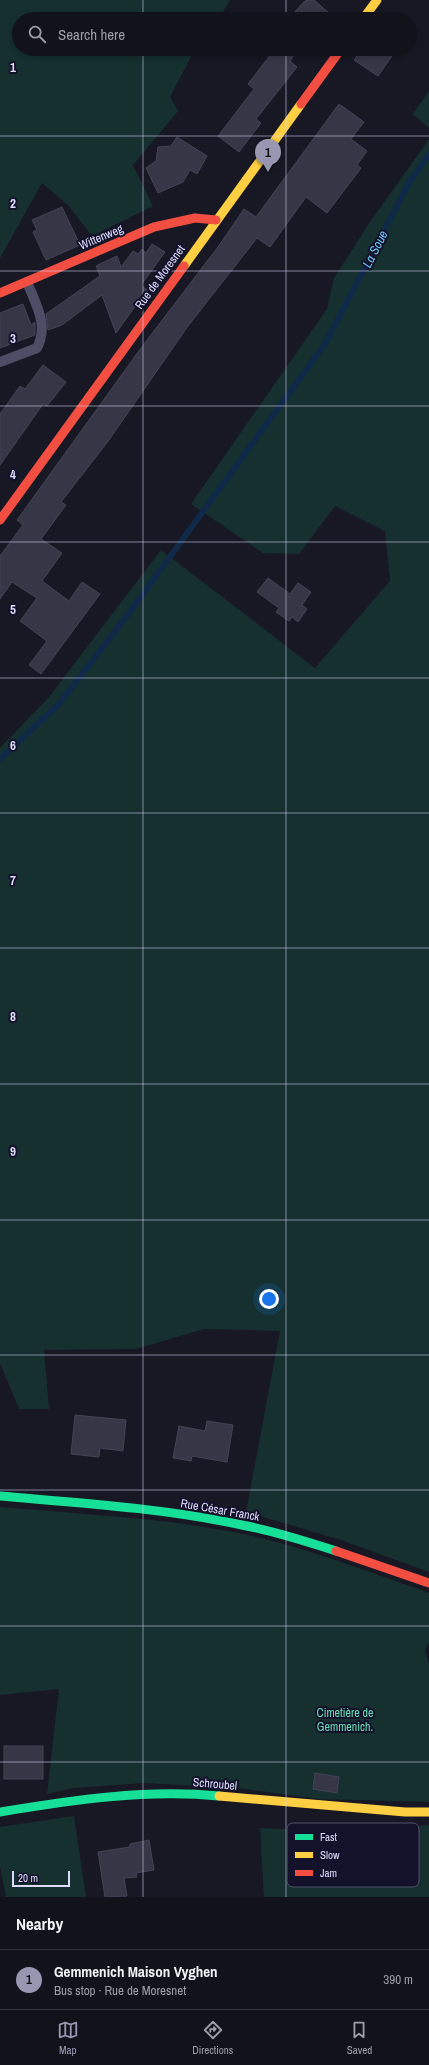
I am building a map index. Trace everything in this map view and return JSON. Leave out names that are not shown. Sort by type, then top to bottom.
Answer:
[{"type":"street","points":[[368,12],[377,0]]},
{"type":"street","name":"Rue de Moresnet","points":[[0,520],[336,56]]},
{"type":"street","name":"Wittenweg","points":[[0,293],[154,227],[195,218],[216,220]]},
{"type":"street","name":"Rue César Franck","points":[[0,1496],[142,1510],[244,1525],[322,1546],[429,1583]]},
{"type":"street","name":"Schroubel","points":[[0,1812],[79,1799],[166,1793],[200,1794],[281,1803],[405,1812],[429,1812]]},
{"type":"lane","points":[[0,362],[37,348],[42,338],[43,326],[27,282]]},
{"type":"green space","points":[[0,0],[230,0],[223,12],[12,12],[12,56],[191,56],[170,97],[178,111],[133,165],[153,206],[92,236],[69,206],[42,183],[0,258]]},
{"type":"green space","points":[[429,91],[429,128],[413,114]]},
{"type":"green space","points":[[429,139],[429,1572],[341,1540],[246,1512],[280,1331],[204,1329],[136,1349],[44,1350],[49,1409],[19,1409],[0,1363],[0,748],[49,697],[161,550],[315,668],[390,581],[385,531],[335,506],[299,554],[263,553],[191,504],[327,309],[334,278],[368,225]]},
{"type":"green space","name":"Cimetière de Gemmenich.","points":[[0,1507],[133,1518],[200,1526],[233,1532],[307,1551],[429,1593],[429,1643],[425,1650],[429,1664],[429,1802],[319,1799],[238,1788],[144,1783],[73,1788],[47,1794],[59,1689],[0,1695]]},
{"type":"green space","points":[[74,1816],[86,1897],[6,1897],[0,1866],[0,1827]]},
{"type":"green space","points":[[429,1825],[429,1897],[264,1897],[260,1828],[287,1829],[287,1887],[419,1887],[419,1826]]},
{"type":"building","points":[[306,0],[314,0],[328,12],[295,12]]},
{"type":"building","points":[[270,56],[293,56],[290,61],[297,67],[256,119],[261,123],[239,152],[218,136],[254,89],[248,84]]},
{"type":"building","points":[[357,56],[392,56],[378,76],[354,60]]},
{"type":"building","points":[[339,104],[364,122],[351,139],[367,151],[357,165],[361,168],[327,213],[306,197],[270,247],[257,238],[188,326],[109,440],[61,502],[66,505],[41,539],[62,553],[42,581],[69,601],[82,582],[100,594],[41,674],[29,665],[47,641],[20,621],[37,598],[12,582],[0,599],[0,556],[23,525],[17,520],[141,348],[218,247],[244,209],[256,217]]},
{"type":"building","points":[[177,137],[207,156],[197,174],[190,170],[183,182],[158,193],[146,168],[156,161],[158,147],[171,146]]},
{"type":"building","points":[[62,207],[80,245],[46,260],[33,232],[37,230],[32,220]]},
{"type":"building","points":[[152,244],[165,252],[141,285],[147,290],[116,333],[102,295],[62,325],[48,330],[46,314],[100,276],[96,266],[117,256],[121,267],[133,251],[138,254],[142,249],[146,253]]},
{"type":"building","points":[[23,304],[31,325],[35,322],[35,335],[0,348],[0,313]]},
{"type":"building","points":[[43,365],[66,382],[47,406],[43,404],[0,465],[0,414],[20,386],[25,389]]},
{"type":"building","points":[[268,578],[290,594],[298,583],[311,592],[302,605],[307,609],[298,622],[292,617],[289,621],[276,612],[279,608],[257,592]]},
{"type":"building","points":[[75,1415],[126,1420],[123,1451],[100,1448],[99,1457],[71,1454]]},
{"type":"building","points":[[207,1421],[233,1425],[227,1462],[192,1456],[191,1461],[173,1458],[179,1426],[205,1431]]},
{"type":"building","points":[[4,1746],[43,1746],[43,1779],[4,1779]]},
{"type":"building","points":[[315,1773],[339,1777],[337,1793],[313,1789]]},
{"type":"building","points":[[149,1840],[154,1870],[136,1873],[137,1877],[124,1878],[127,1896],[105,1897],[98,1852],[130,1847],[130,1844]]},
{"type":"waterway","name":"La Soue","points":[[0,759],[59,704],[129,613],[325,344],[410,181],[429,155]]},
{"type":"traffic: fast","points":[[0,1496],[182,1514],[254,1527],[336,1551]]},
{"type":"traffic: fast","points":[[0,1812],[55,1803],[136,1795],[191,1794],[219,1796]]},
{"type":"traffic: slow","points":[[368,12],[377,0]]},
{"type":"traffic: slow","points":[[184,266],[301,104]]},
{"type":"traffic: slow","points":[[219,1796],[405,1812],[429,1812]]},
{"type":"traffic: jam","points":[[301,104],[336,56]]},
{"type":"traffic: jam","points":[[0,293],[154,227],[195,218],[216,220]]},
{"type":"traffic: jam","points":[[0,520],[184,266]]},
{"type":"traffic: jam","points":[[336,1551],[429,1583]]},
{"type":"place","name":"Gemmenich Maison Vyghen","points":[[268,172]]}]
